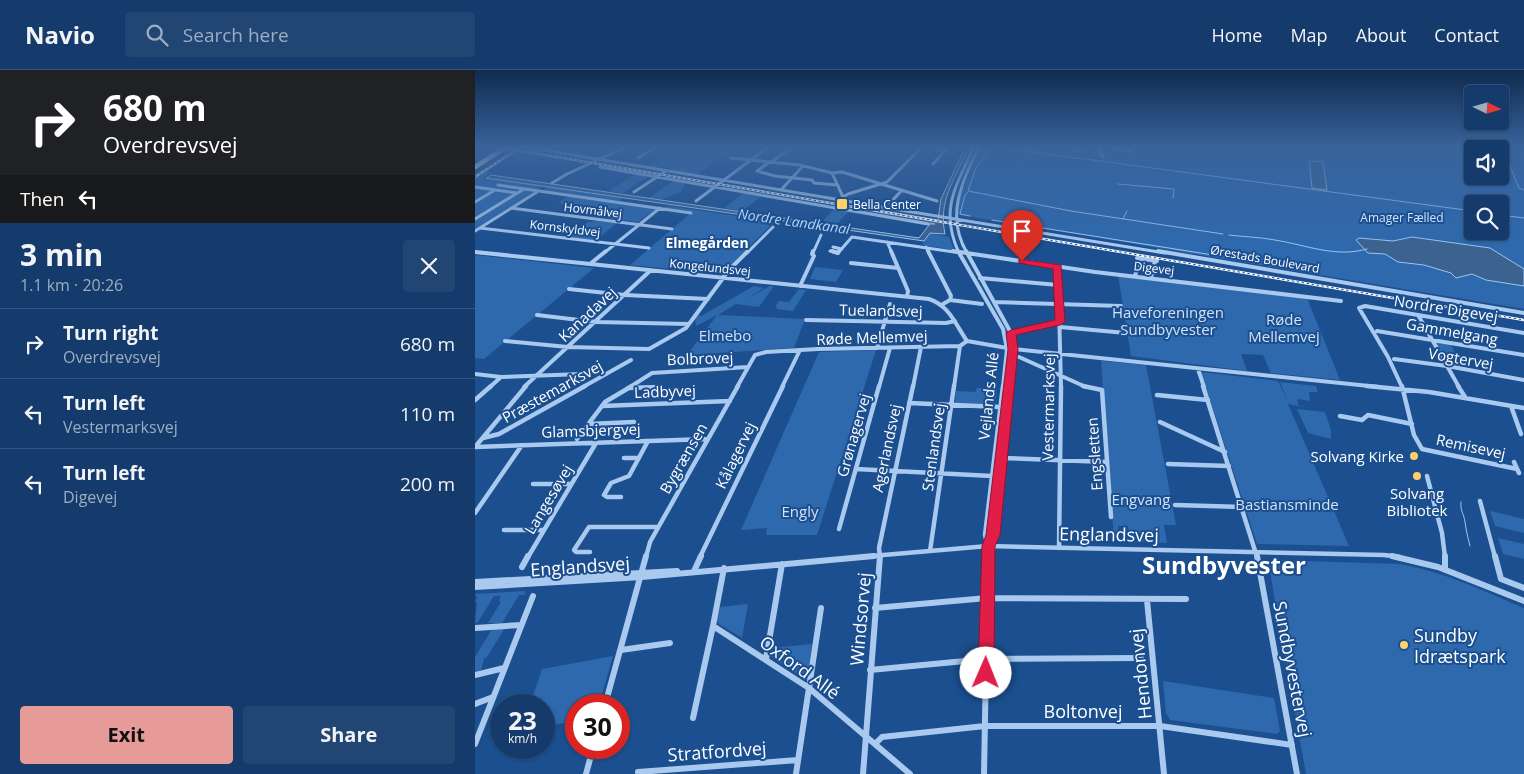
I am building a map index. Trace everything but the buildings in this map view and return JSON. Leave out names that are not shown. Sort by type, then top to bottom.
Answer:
[{"type":"street","points":[[552,183],[556,180]]},
{"type":"street","points":[[634,192],[652,180]]},
{"type":"street","points":[[671,180],[928,224]]},
{"type":"street","points":[[696,201],[723,180]]},
{"type":"street","name":"Ørestads Boulevard","points":[[723,180],[841,198],[906,211],[1524,313]]},
{"type":"street","points":[[781,190],[791,180]]},
{"type":"street","points":[[810,180],[814,183],[838,185]]},
{"type":"street","points":[[835,180],[841,198],[889,180]]},
{"type":"street","points":[[871,180],[937,200]]},
{"type":"street","name":"Vejlands Allé","points":[[961,180],[950,204],[952,206],[953,238],[959,252],[1002,326],[1007,348],[985,535],[988,546],[984,774]]},
{"type":"street","name":"Vejlands Allé","points":[[964,180],[956,198],[952,218],[966,253],[1011,333],[1013,349],[993,535],[988,546]]},
{"type":"street","points":[[475,202],[500,186],[691,213]]},
{"type":"street","points":[[475,187],[517,193]]},
{"type":"street","points":[[475,219],[524,189]]},
{"type":"street","points":[[890,203],[902,190]]},
{"type":"street","points":[[475,231],[539,191]]},
{"type":"street","name":"Hovmålvej","points":[[511,208],[672,229]]},
{"type":"street","points":[[590,264],[660,208]]},
{"type":"street","points":[[505,341],[568,347],[649,349],[686,328],[729,270],[773,227]]},
{"type":"street","name":"Kornskyldvej","points":[[480,228],[649,248]]},
{"type":"street","points":[[800,286],[811,264],[814,256],[812,254],[821,235]]},
{"type":"street","name":"Digevej","points":[[842,248],[852,237],[1057,267],[1341,301]]},
{"type":"street","points":[[887,242],[908,291],[907,297]]},
{"type":"street","points":[[830,252],[839,253],[842,248],[833,247]]},
{"type":"street","points":[[926,247],[951,296],[950,300]]},
{"type":"street","name":"Kongelundsvej","points":[[475,252],[929,299],[943,304]]},
{"type":"street","points":[[1135,276],[1138,258],[1156,261],[1151,278]]},
{"type":"street","points":[[851,263],[898,268]]},
{"type":"street","name":"Vestermarksvej","points":[[1057,267],[1060,325],[1059,548]]},
{"type":"street","name":"Kanadavej","points":[[475,447],[516,396],[651,270]]},
{"type":"street","points":[[980,278],[1058,285]]},
{"type":"street","points":[[569,289],[625,295],[708,299]]},
{"type":"street","points":[[967,341],[950,311],[943,304],[950,300],[982,304]]},
{"type":"street","points":[[995,302],[1121,306]]},
{"type":"street","points":[[877,348],[890,304]]},
{"type":"street","name":"Remisevej","points":[[1365,306],[1359,308],[1405,390],[1415,439],[1422,449],[1518,471],[1514,462]]},
{"type":"street","name":"Nordre Digevej","points":[[1365,306],[1524,333]]},
{"type":"street","points":[[537,315],[596,322],[689,324]]},
{"type":"street","points":[[1418,315],[1465,397]]},
{"type":"street","name":"Tuelandsvej","points":[[806,320],[955,321]]},
{"type":"street","points":[[1011,333],[1060,325],[1126,333]]},
{"type":"street","name":"Gammelgang","points":[[1377,331],[1524,355]]},
{"type":"street","points":[[960,346],[967,341],[1013,349],[1465,397],[1524,408]]},
{"type":"street","name":"Røde Mellemvej","points":[[755,355],[762,352],[799,350],[960,346]]},
{"type":"street","name":"Stenlandsvej","points":[[930,551],[960,346]]},
{"type":"street","name":"Agerlandsvej","points":[[880,555],[879,548],[894,471],[921,347]]},
{"type":"street","name":"Grønagervej","points":[[839,529],[890,348]]},
{"type":"street","name":"Kålagervej","points":[[694,571],[799,350]]},
{"type":"street","name":"Bygrænsen","points":[[608,694],[643,574],[650,542],[755,355]]},
{"type":"street","points":[[1019,357],[1060,376]]},
{"type":"street","name":"Vogtervej","points":[[1394,359],[1447,366],[1524,380]]},
{"type":"street","name":"Præstemarksvej","points":[[483,438],[499,434],[631,360]]},
{"type":"street","name":"Bolbrovej","points":[[577,439],[602,406],[627,388],[659,371],[748,368]]},
{"type":"street","name":"Sundbyvestervej","points":[[1198,368],[1256,552],[1297,774]]},
{"type":"street","points":[[475,374],[501,378],[582,374]]},
{"type":"street","name":"Engsletten","points":[[1060,376],[1086,388],[1102,390],[1111,517]]},
{"type":"street","points":[[475,400],[501,378]]},
{"type":"street","name":"Bolbrovej","points":[[627,388],[659,387]]},
{"type":"street","points":[[1157,395],[1208,400]]},
{"type":"street","name":"Ladbyvej","points":[[602,406],[730,401]]},
{"type":"street","points":[[909,403],[1000,407]]},
{"type":"street","points":[[1511,406],[1521,434]]},
{"type":"street","points":[[1340,416],[1361,420],[1368,415],[1412,424]]},
{"type":"street","name":"Ladbyvej","points":[[589,424],[634,422]]},
{"type":"street","points":[[1160,422],[1225,452]]},
{"type":"street","name":"Glamsbjergvej","points":[[475,447],[708,439]]},
{"type":"street","points":[[621,497],[607,497],[605,495],[611,483],[629,476],[648,441]]},
{"type":"street","name":"Langesøvej","points":[[522,567],[596,443]]},
{"type":"street","points":[[475,513],[523,445]]},
{"type":"street","points":[[624,458],[639,458]]},
{"type":"street","points":[[1002,458],[1107,462]]},
{"type":"street","points":[[1168,464],[1229,466]]},
{"type":"street","points":[[856,469],[992,476]]},
{"type":"street","points":[[1427,476],[1442,540],[1445,568]]},
{"type":"street","points":[[533,484],[571,484]]},
{"type":"street","points":[[1480,501],[1501,579],[1524,588]]},
{"type":"street","points":[[1175,505],[1242,507]]},
{"type":"street","points":[[590,552],[575,552],[574,550],[589,527],[658,527]]},
{"type":"street","points":[[504,530],[544,530]]},
{"type":"street","name":"Englandsvej","points":[[475,582],[686,572],[988,546],[1384,555],[1409,558],[1445,568],[1524,600]]},
{"type":"street","name":"Windsorvej","points":[[863,774],[880,555]]},
{"type":"street","points":[[766,659],[782,564]]},
{"type":"street","points":[[693,718],[724,568]]},
{"type":"street","name":"Englandsvej","points":[[475,587],[643,574]]},
{"type":"street","points":[[494,694],[533,596]]},
{"type":"street","points":[[875,608],[987,598],[1186,599]]},
{"type":"street","name":"Hendonvej","points":[[1147,600],[1164,774]]},
{"type":"street","points":[[796,774],[821,608]]},
{"type":"street","points":[[475,628],[521,625]]},
{"type":"street","name":"Oxford Allé","points":[[713,626],[809,688],[910,774]]},
{"type":"street","points":[[621,650],[671,643]]},
{"type":"street","points":[[870,670],[986,659],[1141,658]]},
{"type":"street","points":[[475,675],[504,668]]},
{"type":"street","points":[[475,704],[490,698]]},
{"type":"street","points":[[475,744],[477,732],[490,704]]},
{"type":"street","name":"Boltonvej","points":[[875,744],[882,738],[985,726],[1160,726],[1292,745]]},
{"type":"street","points":[[586,774],[590,759]]},
{"type":"street","name":"Stratfordvej","points":[[637,772],[798,760]]},
{"type":"green space","points":[[475,180],[499,180],[543,186],[475,229]]},
{"type":"green space","points":[[626,180],[643,180],[623,193],[609,191]]},
{"type":"green space","name":"Amager Fælled","points":[[967,180],[1464,180],[1464,185],[1509,185],[1509,180],[1524,180],[1524,309],[958,214],[959,198]]},
{"type":"green space","points":[[673,181],[685,183],[681,192],[662,199],[649,198]]},
{"type":"green space","points":[[548,187],[623,198],[618,202],[543,190]]},
{"type":"green space","points":[[743,193],[761,196],[743,211],[724,208]]},
{"type":"green space","points":[[569,196],[656,209],[638,222],[561,212],[570,205],[558,203]]},
{"type":"green space","points":[[668,206],[778,222],[772,224],[722,274],[630,265],[692,212],[662,208]]},
{"type":"green space","points":[[834,209],[849,211],[836,225],[844,227],[775,217],[821,223]]},
{"type":"green space","points":[[588,222],[617,223],[596,240],[566,237]]},
{"type":"green space","points":[[930,233],[949,237],[954,250],[922,245]]},
{"type":"green space","points":[[475,255],[594,268],[484,359],[475,358]]},
{"type":"green space","points":[[815,267],[843,270],[836,282],[810,279]]},
{"type":"green space","name":"Haveforeningen Sundbyvester","points":[[1118,275],[1307,298],[1340,380],[1271,373],[1263,355],[1241,354],[1247,371],[1131,356]]},
{"type":"green space","name":"Elmebo","points":[[754,286],[764,288],[746,299],[770,286],[774,286],[759,307],[736,304],[718,315],[805,319],[794,348],[687,355],[717,315],[696,326],[695,319],[698,315],[701,316]]},
{"type":"green space","points":[[799,289],[806,290],[793,311],[776,309],[777,307],[775,307],[779,301],[789,302]]},
{"type":"green space","points":[[1435,341],[1450,343],[1463,367],[1449,365]]},
{"type":"green space","name":"Engly","points":[[876,350],[817,535],[766,535],[767,528],[741,530],[819,352]]},
{"type":"green space","name":"Engvang","points":[[1101,361],[1146,365],[1176,525],[1164,525],[1167,543],[1130,541],[1128,526],[1118,526],[1119,540],[1114,540]]},
{"type":"green space","name":"Bastiansminde","points":[[1201,372],[1278,381],[1288,402],[1280,382],[1316,386],[1318,392],[1309,392],[1310,401],[1297,400],[1298,405],[1308,408],[1288,404],[1349,546],[1257,544]]},
{"type":"green space","points":[[977,388],[997,388],[995,405],[955,403],[956,391],[975,392]]},
{"type":"green space","points":[[1297,409],[1325,412],[1331,430],[1331,439],[1308,433]]},
{"type":"green space","points":[[1490,511],[1524,519],[1524,533],[1495,526]]},
{"type":"green space","points":[[1498,538],[1524,544],[1524,559],[1503,554]]},
{"type":"green space","name":"Sundby Idrætspark","points":[[1268,561],[1399,564],[1415,567],[1478,588],[1524,608],[1524,774],[1306,774]]},
{"type":"green space","points":[[525,591],[525,595],[519,595],[502,623],[488,623],[501,602],[499,601],[501,596],[494,596],[478,622],[475,623],[477,603],[475,602],[477,598],[475,594]]},
{"type":"green space","points":[[748,604],[742,638],[717,621],[720,607]]},
{"type":"green space","points":[[505,628],[487,657],[483,659],[481,670],[475,672],[475,657],[492,629]]},
{"type":"green space","points":[[812,644],[806,680],[771,656],[773,648]]},
{"type":"green space","points":[[613,656],[602,694],[565,694],[565,723],[555,724],[555,694],[534,694],[542,669]]},
{"type":"green space","points":[[1163,681],[1274,698],[1280,731],[1277,734],[1170,720],[1166,713]]},
{"type":"water","name":"Nordre Landkanal","points":[[499,180],[524,180],[919,238],[930,224],[935,224],[864,212],[867,208],[938,220],[941,199],[950,180],[953,180],[945,201],[943,222],[945,234],[930,233],[924,241]]},
{"type":"water","points":[[1311,180],[1326,180],[1327,190],[1312,188]]},
{"type":"water","points":[[1412,237],[1490,248],[1524,269],[1524,286],[1486,280],[1472,274],[1456,278],[1451,273],[1424,265],[1398,262],[1385,254],[1368,253],[1356,240],[1359,238],[1393,241]]},
{"type":"waterway","points":[[972,180],[968,191],[1123,219]]},
{"type":"waterway","points":[[1241,180],[1464,210]]},
{"type":"waterway","points":[[1516,180],[1519,188],[1524,190]]},
{"type":"waterway","points":[[1118,184],[1174,189],[1173,198]]},
{"type":"waterway","points":[[968,192],[965,195],[960,214],[970,216]]},
{"type":"waterway","points":[[1123,219],[1127,211]]},
{"type":"waterway","points":[[1509,216],[1524,218]]},
{"type":"waterway","points":[[1123,219],[1223,234]]},
{"type":"waterway","points":[[992,220],[1213,255]]},
{"type":"waterway","points":[[1229,235],[1269,239],[1321,250],[1344,252],[1367,249]]},
{"type":"waterway","points":[[1461,502],[1470,546]]},
{"type":"railway","points":[[693,180],[1524,320]]},
{"type":"place","name":"Bella Center","points":[[842,204]]},
{"type":"place","name":"Solvang Kirke","points":[[1414,456]]},
{"type":"place","name":"Solvang Bibliotek","points":[[1417,476]]},
{"type":"place","name":"Sundby Idrætspark","points":[[1404,645]]},
{"type":"district","name":"Elmegården","points":[[707,242]]},
{"type":"district","name":"Sundbyvester","points":[[1224,564]]},
{"type":"route","points":[[986,673],[988,546],[993,535],[996,515],[1013,349],[1011,333],[1060,322],[1057,267],[1022,261]]}]
